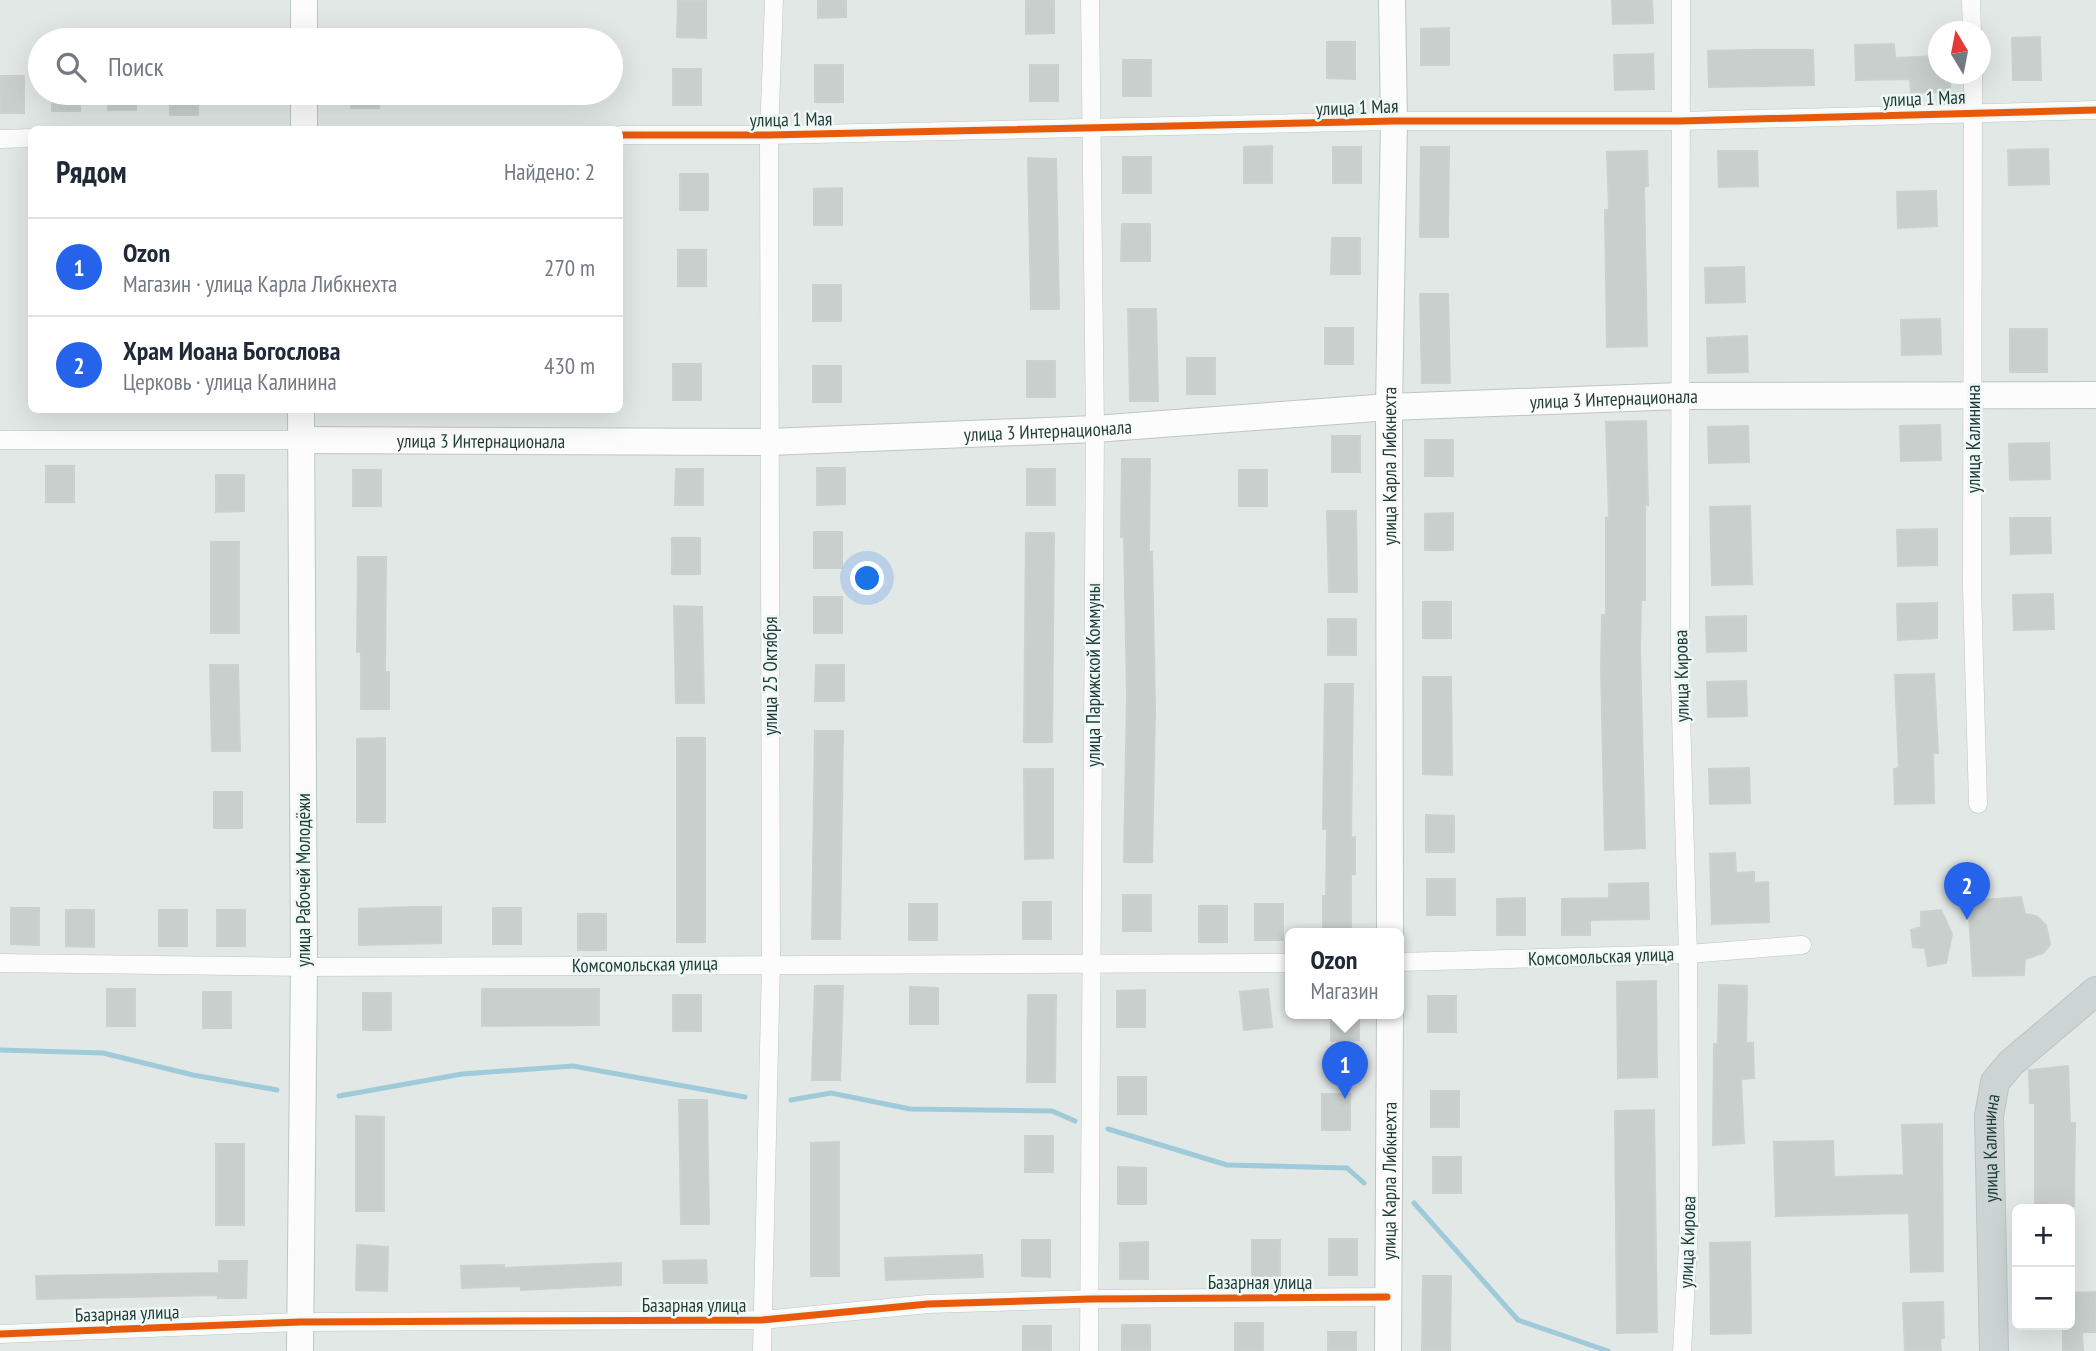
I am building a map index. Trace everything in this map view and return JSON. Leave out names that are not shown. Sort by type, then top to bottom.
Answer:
[{"type":"main road","points":[[304,0],[304,28]]},
{"type":"main road","name":"улица Карла Либкнехта","points":[[1390,928],[1388,407],[1394,121],[1392,0]]},
{"type":"main road","points":[[304,105],[304,126]]},
{"type":"main road","name":"улица 3 Интернационала","points":[[301,440],[769,442],[1095,429],[1388,407],[1680,396],[2096,396]]},
{"type":"main road","name":"улица Рабочей Молодёжи","points":[[300,1351],[304,967],[301,413]]},
{"type":"main road","name":"улица Калинина","points":[[1994,1351],[1989,1116],[1995,1082],[2011,1063],[2096,991]]},
{"type":"main road","name":"улица Карла Либкнехта","points":[[1388,1351],[1390,1019]]},
{"type":"street","name":"улица 25 Октября","points":[[762,1351],[771,963],[769,135],[774,0]]},
{"type":"street","name":"улица Парижской Коммуны","points":[[1089,1351],[1095,429],[1090,0]]},
{"type":"street","name":"улица Кирова","points":[[1681,0],[1680,680],[1688,954],[1689,1227],[1682,1351]]},
{"type":"street","points":[[1971,0],[1972,21]]},
{"type":"street","name":"улица Калинина","points":[[1973,84],[1972,588],[1978,804]]},
{"type":"street","name":"улица 1 Мая","points":[[623,135],[1093,130],[1394,121],[1680,121],[2096,110]]},
{"type":"street","points":[[0,139],[28,138]]},
{"type":"street","name":"улица 3 Интернационала","points":[[0,440],[301,440]]},
{"type":"street","name":"Комсомольская улица","points":[[1404,962],[1688,954],[1802,945]]},
{"type":"street","name":"Комсомольская улица","points":[[0,963],[304,967],[771,963],[1285,963]]},
{"type":"street","name":"Базарная улица","points":[[0,1334],[300,1322],[762,1320],[928,1304],[1090,1299],[1387,1297]]},
{"type":"building","points":[[818,0],[846,0],[846,17],[818,18]]},
{"type":"building","points":[[1026,0],[1054,0],[1054,33],[1026,34]]},
{"type":"building","points":[[1612,0],[1652,0],[1653,23],[1613,24]]},
{"type":"building","points":[[678,1],[706,1],[706,38],[677,37]]},
{"type":"building","points":[[1449,28],[1449,65],[1421,65],[1421,29]]},
{"type":"building","points":[[2040,37],[2041,80],[2013,80],[2012,38]]},
{"type":"building","points":[[1327,42],[1355,42],[1355,79],[1327,78]]},
{"type":"building","points":[[1894,44],[1895,58],[1928,56],[1928,84],[1950,84],[1950,92],[1911,93],[1910,79],[1856,80],[1855,45]]},
{"type":"building","points":[[1813,50],[1814,85],[1709,87],[1708,51]]},
{"type":"building","points":[[1653,54],[1654,89],[1615,90],[1614,55]]},
{"type":"building","points":[[1123,60],[1151,60],[1151,96],[1123,96]]},
{"type":"building","points":[[815,65],[843,65],[843,102],[815,102]]},
{"type":"building","points":[[1030,65],[1058,65],[1058,101],[1030,101]]},
{"type":"building","points":[[673,69],[701,69],[701,105],[673,105]]},
{"type":"building","points":[[0,76],[24,76],[24,113],[0,113]]},
{"type":"building","points":[[52,105],[80,105],[80,111],[52,111]]},
{"type":"building","points":[[108,105],[136,105],[136,110],[108,110]]},
{"type":"building","points":[[170,105],[198,105],[198,115],[170,115]]},
{"type":"building","points":[[351,105],[379,105],[379,108],[351,108]]},
{"type":"building","points":[[1272,146],[1272,183],[1244,183],[1244,147]]},
{"type":"building","points":[[1333,147],[1361,147],[1361,183],[1333,183]]},
{"type":"building","points":[[1421,147],[1449,147],[1448,237],[1420,237]]},
{"type":"building","points":[[2048,149],[2049,184],[2009,185],[2008,150]]},
{"type":"building","points":[[1647,151],[1648,186],[1644,186],[1647,346],[1607,347],[1607,152]]},
{"type":"building","points":[[1718,151],[1757,151],[1758,186],[1719,187]]},
{"type":"building","points":[[1123,157],[1151,157],[1151,193],[1123,193]]},
{"type":"building","points":[[1028,158],[1056,159],[1059,309],[1031,309]]},
{"type":"building","points":[[680,174],[708,174],[708,210],[680,210]]},
{"type":"building","points":[[842,188],[842,225],[814,225],[814,189]]},
{"type":"building","points":[[1936,191],[1937,226],[1898,228],[1897,192]]},
{"type":"building","points":[[1122,224],[1150,224],[1150,261],[1121,261]]},
{"type":"building","points":[[1332,238],[1360,238],[1360,274],[1331,274]]},
{"type":"building","points":[[678,250],[706,250],[706,286],[678,286]]},
{"type":"building","points":[[1744,267],[1745,302],[1706,303],[1705,268]]},
{"type":"building","points":[[813,285],[841,285],[841,321],[813,321]]},
{"type":"building","points":[[1420,294],[1448,294],[1450,383],[1422,383]]},
{"type":"building","points":[[1128,309],[1156,309],[1158,401],[1130,401]]},
{"type":"building","points":[[1940,319],[1941,354],[1902,355],[1901,320]]},
{"type":"building","points":[[1325,328],[1353,328],[1353,364],[1325,364]]},
{"type":"building","points":[[2010,329],[2047,329],[2047,372],[2010,372]]},
{"type":"building","points":[[1747,336],[1748,372],[1708,373],[1707,338]]},
{"type":"building","points":[[1187,358],[1215,358],[1215,394],[1187,394]]},
{"type":"building","points":[[1027,361],[1055,361],[1055,397],[1027,397]]},
{"type":"building","points":[[673,364],[701,364],[701,400],[673,400]]},
{"type":"building","points":[[813,366],[841,366],[841,402],[813,402]]},
{"type":"building","points":[[1646,421],[1648,505],[1645,505],[1645,600],[1641,600],[1640,649],[1645,848],[1605,850],[1601,668],[1602,615],[1606,615],[1606,518],[1609,517],[1606,422]]},
{"type":"building","points":[[1940,425],[1941,460],[1901,461],[1900,426]]},
{"type":"building","points":[[1748,426],[1749,462],[1709,463],[1708,427]]},
{"type":"building","points":[[1332,436],[1360,436],[1360,472],[1332,472]]},
{"type":"building","points":[[1425,440],[1453,440],[1453,476],[1425,476]]},
{"type":"building","points":[[2049,443],[2050,479],[2010,480],[2009,444]]},
{"type":"building","points":[[1122,459],[1150,459],[1149,552],[1152,552],[1155,709],[1152,862],[1124,862],[1127,695],[1124,537],[1121,537]]},
{"type":"building","points":[[46,466],[74,466],[74,502],[46,502]]},
{"type":"building","points":[[817,468],[845,468],[845,504],[817,505]]},
{"type":"building","points":[[676,469],[703,469],[703,505],[675,505]]},
{"type":"building","points":[[1027,469],[1055,469],[1055,505],[1027,505]]},
{"type":"building","points":[[353,470],[381,470],[381,506],[353,506]]},
{"type":"building","points":[[1239,470],[1267,470],[1267,506],[1239,506]]},
{"type":"building","points":[[216,475],[244,475],[244,511],[216,512]]},
{"type":"building","points":[[1750,506],[1752,584],[1712,585],[1710,507]]},
{"type":"building","points":[[1327,511],[1356,511],[1357,592],[1329,592]]},
{"type":"building","points":[[1453,513],[1453,550],[1425,550],[1425,514]]},
{"type":"building","points":[[2010,518],[2050,518],[2051,553],[2011,554]]},
{"type":"building","points":[[1937,529],[1937,565],[1898,566],[1897,530]]},
{"type":"building","points":[[814,532],[842,532],[842,568],[814,568]]},
{"type":"building","points":[[1026,533],[1054,533],[1052,742],[1024,742]]},
{"type":"building","points":[[672,538],[700,538],[700,574],[672,574]]},
{"type":"building","points":[[211,542],[239,542],[239,633],[211,633]]},
{"type":"building","points":[[358,557],[386,557],[385,672],[389,672],[389,709],[361,709],[361,652],[357,652]]},
{"type":"building","points":[[2053,594],[2054,629],[2014,630],[2013,595]]},
{"type":"building","points":[[814,597],[842,597],[842,633],[814,633]]},
{"type":"building","points":[[1423,602],[1451,602],[1451,638],[1423,638]]},
{"type":"building","points":[[1937,603],[1937,638],[1898,640],[1897,604]]},
{"type":"building","points":[[674,606],[702,607],[704,703],[676,703]]},
{"type":"building","points":[[1746,616],[1746,651],[1707,652],[1706,617]]},
{"type":"building","points":[[1328,619],[1356,619],[1356,655],[1328,655]]},
{"type":"building","points":[[210,665],[238,665],[240,751],[212,751]]},
{"type":"building","points":[[816,665],[844,665],[844,701],[815,701]]},
{"type":"building","points":[[1934,674],[1938,753],[1933,753],[1934,803],[1895,804],[1894,769],[1899,768],[1895,675]]},
{"type":"building","points":[[1423,677],[1451,677],[1452,775],[1423,774]]},
{"type":"building","points":[[1746,681],[1747,716],[1708,717],[1707,682]]},
{"type":"building","points":[[1325,684],[1353,684],[1351,838],[1355,837],[1355,874],[1351,874],[1351,928],[1323,928],[1327,829],[1323,829]]},
{"type":"building","points":[[815,731],[843,731],[840,939],[812,939]]},
{"type":"building","points":[[385,738],[385,822],[357,822],[357,739]]},
{"type":"building","points":[[677,738],[705,738],[705,942],[677,942]]},
{"type":"building","points":[[1749,768],[1750,803],[1710,804],[1709,769]]},
{"type":"building","points":[[1024,769],[1053,769],[1053,858],[1025,859]]},
{"type":"building","points":[[214,792],[242,792],[242,828],[214,828]]},
{"type":"building","points":[[1426,815],[1454,816],[1454,852],[1426,852]]},
{"type":"building","points":[[1735,853],[1736,873],[1754,872],[1754,883],[1768,882],[1769,922],[1712,924],[1710,854]]},
{"type":"building","points":[[1427,879],[1455,879],[1455,915],[1427,915]]},
{"type":"building","points":[[1648,883],[1649,919],[1590,920],[1590,935],[1562,935],[1562,899],[1609,898],[1609,884]]},
{"type":"building","points":[[1123,895],[1151,895],[1151,931],[1123,931]]},
{"type":"building","points":[[2021,897],[2025,914],[2036,916],[2046,925],[2050,945],[2043,953],[2025,959],[2024,975],[1973,976],[1968,901]]},
{"type":"building","points":[[1525,898],[1525,935],[1497,935],[1497,899]]},
{"type":"building","points":[[1023,902],[1051,902],[1051,939],[1023,939]]},
{"type":"building","points":[[909,904],[937,904],[937,940],[909,940]]},
{"type":"building","points":[[1255,904],[1283,904],[1283,940],[1255,940]]},
{"type":"building","points":[[1199,906],[1227,906],[1227,942],[1199,942]]},
{"type":"building","points":[[441,907],[441,943],[359,945],[359,909]]},
{"type":"building","points":[[11,908],[39,908],[39,945],[11,944]]},
{"type":"building","points":[[493,908],[521,908],[521,944],[493,944]]},
{"type":"building","points":[[66,910],[94,910],[94,947],[66,946]]},
{"type":"building","points":[[159,910],[187,910],[187,946],[159,946]]},
{"type":"building","points":[[217,910],[245,910],[245,946],[217,946]]},
{"type":"building","points":[[1941,910],[1952,934],[1946,963],[1928,966],[1925,948],[1913,947],[1911,930],[1921,927],[1921,912]]},
{"type":"building","points":[[578,914],[606,914],[606,950],[578,950]]},
{"type":"building","points":[[1656,981],[1657,1077],[1618,1078],[1617,982]]},
{"type":"building","points":[[1719,985],[1747,986],[1746,1043],[1753,1043],[1754,1078],[1741,1079],[1744,1143],[1713,1145],[1714,1044],[1718,1044]]},
{"type":"building","points":[[815,986],[843,986],[840,1080],[812,1080]]},
{"type":"building","points":[[910,987],[938,988],[938,1024],[910,1024]]},
{"type":"building","points":[[107,989],[135,989],[135,1026],[107,1026]]},
{"type":"building","points":[[482,989],[599,989],[599,1025],[482,1026]]},
{"type":"building","points":[[1268,989],[1272,1027],[1244,1030],[1240,992]]},
{"type":"building","points":[[1145,990],[1145,1027],[1117,1027],[1117,991]]},
{"type":"building","points":[[203,992],[231,992],[231,1028],[203,1028]]},
{"type":"building","points":[[363,993],[391,993],[391,1030],[363,1030]]},
{"type":"building","points":[[673,995],[701,995],[701,1031],[673,1031]]},
{"type":"building","points":[[1028,995],[1056,995],[1055,1082],[1027,1082]]},
{"type":"building","points":[[1428,996],[1456,996],[1456,1032],[1428,1032]]},
{"type":"building","points":[[1331,1019],[1359,1019],[1359,1040],[1331,1041]]},
{"type":"building","points":[[2068,1066],[2070,1123],[2075,1123],[2074,1204],[2035,1204],[2035,1103],[2030,1103],[2029,1070]]},
{"type":"building","points":[[1118,1077],[1146,1077],[1146,1114],[1118,1114]]},
{"type":"building","points":[[1431,1091],[1459,1091],[1459,1127],[1431,1127]]},
{"type":"building","points":[[1322,1094],[1350,1094],[1350,1130],[1322,1130]]},
{"type":"building","points":[[679,1100],[707,1100],[709,1224],[681,1224]]},
{"type":"building","points":[[1654,1110],[1657,1332],[1617,1333],[1615,1111]]},
{"type":"building","points":[[356,1116],[384,1117],[384,1211],[356,1211]]},
{"type":"building","points":[[1942,1124],[1943,1271],[1911,1272],[1909,1213],[1776,1216],[1774,1142],[1833,1141],[1834,1177],[1904,1175],[1902,1125]]},
{"type":"building","points":[[1025,1136],[1053,1136],[1053,1172],[1025,1172]]},
{"type":"building","points":[[839,1142],[839,1276],[811,1276],[811,1143]]},
{"type":"building","points":[[216,1144],[244,1144],[244,1225],[216,1225]]},
{"type":"building","points":[[1433,1157],[1461,1157],[1461,1193],[1433,1193]]},
{"type":"building","points":[[1118,1167],[1146,1168],[1146,1204],[1118,1204]]},
{"type":"building","points":[[1329,1239],[1357,1239],[1357,1275],[1329,1275]]},
{"type":"building","points":[[1022,1240],[1050,1240],[1050,1277],[1022,1276]]},
{"type":"building","points":[[1252,1240],[1280,1240],[1280,1276],[1252,1276]]},
{"type":"building","points":[[1148,1242],[1148,1279],[1120,1279],[1120,1243]]},
{"type":"building","points":[[1750,1242],[1751,1333],[1711,1334],[1710,1243]]},
{"type":"building","points":[[357,1245],[388,1247],[387,1291],[356,1290]]},
{"type":"building","points":[[982,1255],[983,1277],[886,1280],[885,1258]]},
{"type":"building","points":[[706,1260],[707,1283],[664,1283],[663,1261]]},
{"type":"building","points":[[219,1261],[247,1261],[246,1298],[218,1298],[218,1295],[37,1299],[36,1276],[219,1273]]},
{"type":"building","points":[[621,1263],[621,1285],[521,1290],[521,1286],[462,1288],[461,1266],[504,1265],[504,1268]]},
{"type":"building","points":[[1423,1276],[1451,1276],[1450,1351],[1422,1351]]},
{"type":"building","points":[[2096,1292],[2096,1332],[2082,1332],[2083,1351],[2063,1351],[2063,1330],[2075,1330],[2075,1293]]},
{"type":"building","points":[[1943,1302],[1944,1338],[1940,1338],[1941,1351],[1905,1351],[1903,1303]]},
{"type":"building","points":[[1235,1323],[1263,1323],[1263,1351],[1235,1351]]},
{"type":"building","points":[[1122,1325],[1150,1325],[1150,1351],[1122,1351]]},
{"type":"building","points":[[1023,1326],[1051,1326],[1051,1351],[1023,1351]]},
{"type":"building","points":[[1328,1332],[1356,1332],[1356,1351],[1328,1351]]},
{"type":"waterway","points":[[0,1050],[103,1053],[193,1075],[277,1090]]},
{"type":"waterway","points":[[339,1096],[462,1074],[573,1066],[745,1097]]},
{"type":"waterway","points":[[791,1100],[831,1093],[910,1109],[1052,1111],[1075,1121]]},
{"type":"waterway","points":[[1108,1129],[1227,1165],[1347,1168],[1364,1183]]},
{"type":"waterway","points":[[1414,1203],[1518,1320],[1608,1351]]},
{"type":"cycle path","points":[[623,135],[769,135],[1394,121],[1680,121],[2096,110]]},
{"type":"cycle path","points":[[0,1334],[300,1322],[762,1320],[928,1304],[1090,1299],[1387,1297]]},
{"type":"place","name":"Храм Иоана Богослова","points":[[1967,920]]},
{"type":"place","name":"Ozon","points":[[1345,1099]]}]
